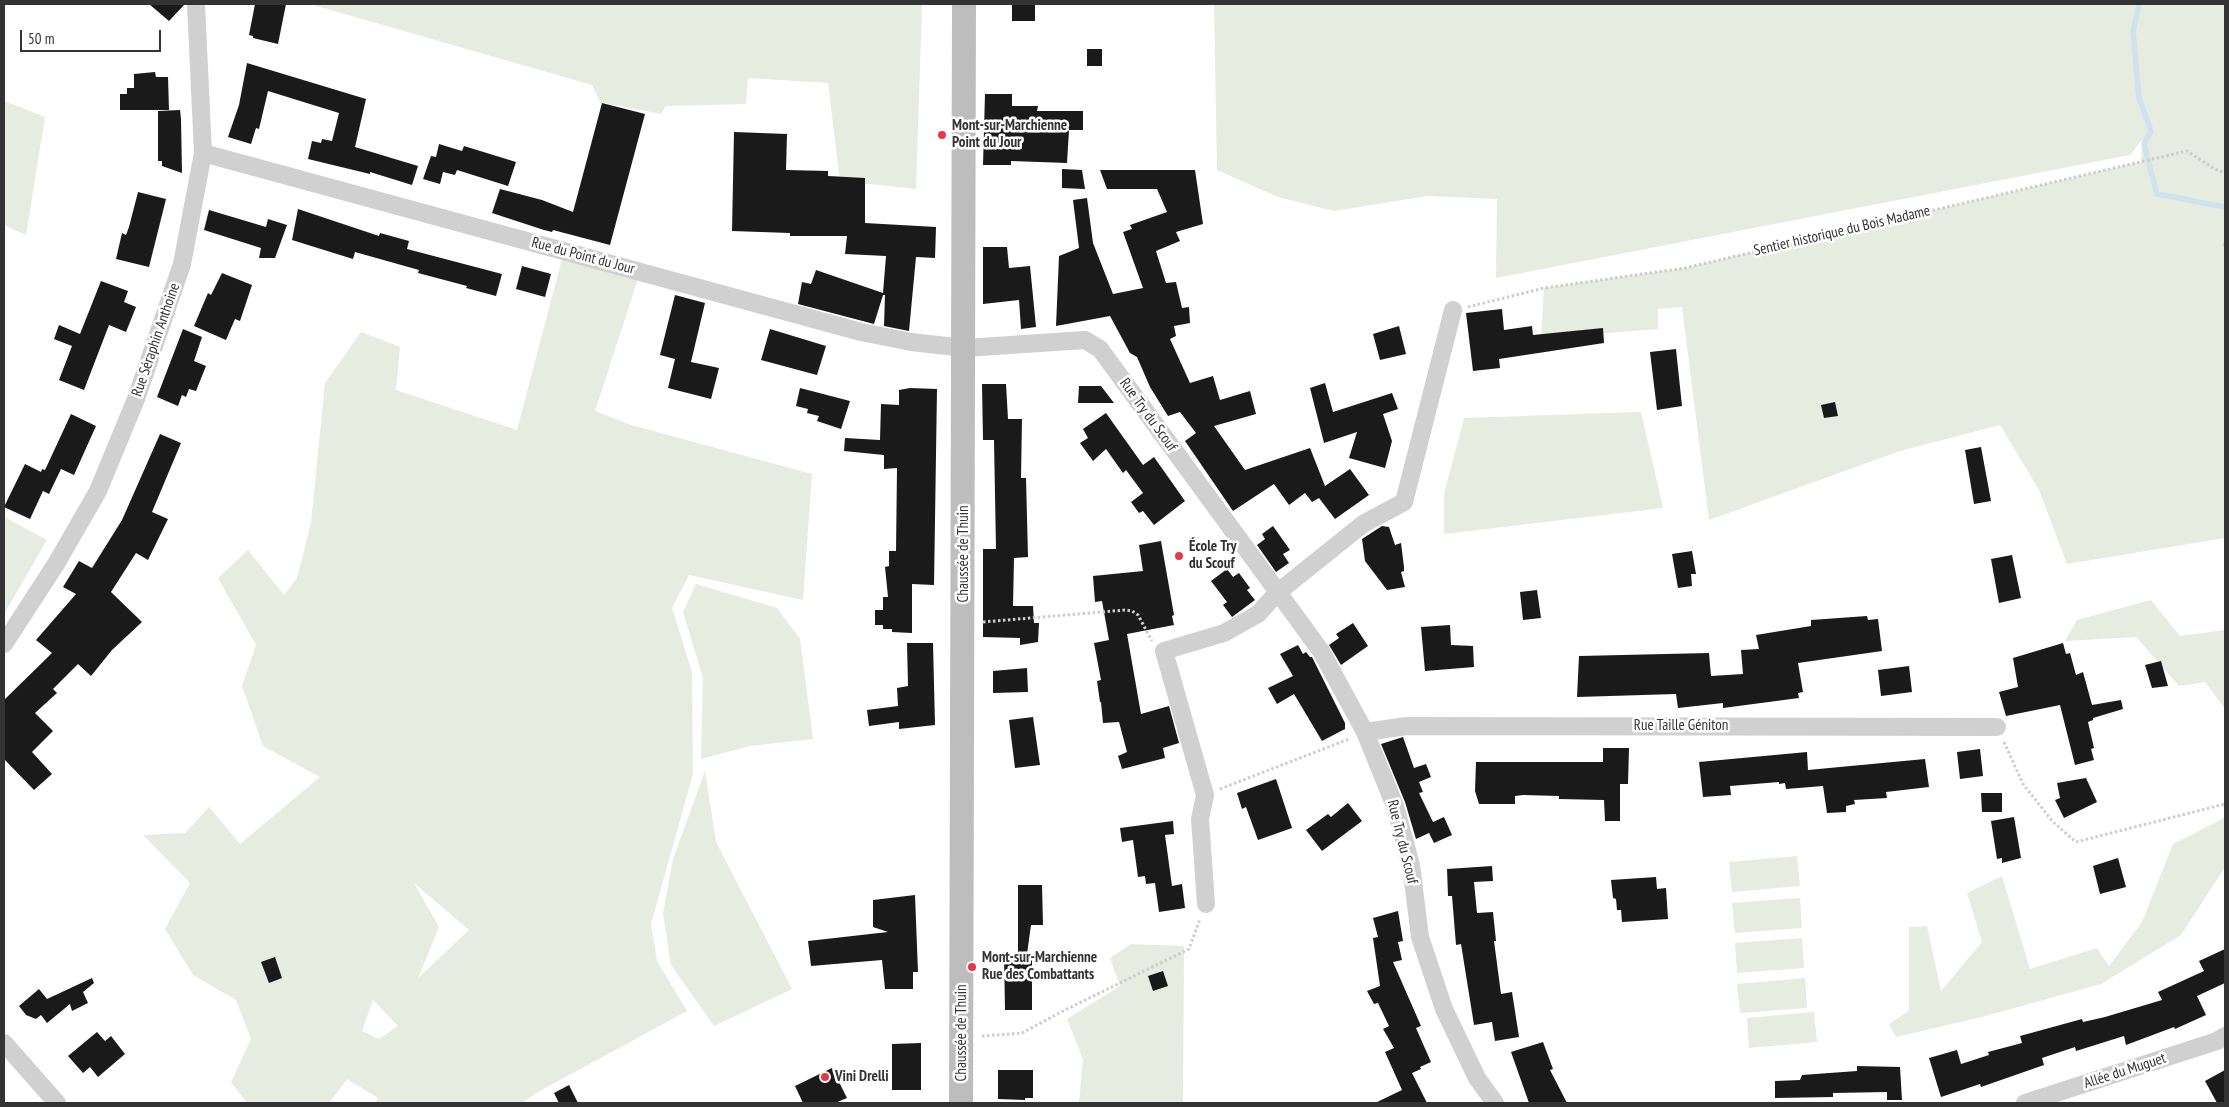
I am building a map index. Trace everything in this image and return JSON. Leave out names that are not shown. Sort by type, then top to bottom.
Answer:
[{"type":"main road","name":"Chaussée de Thuin","points":[[961,1103],[964,4]]},
{"type":"street","name":"Rue Séraphin Anthoine","points":[[4,644],[56,564],[98,491],[136,399],[182,264],[203,153],[196,4]]},
{"type":"street","name":"Rue du Point du Jour","points":[[203,153],[861,332],[911,342],[964,348]]},
{"type":"street","points":[[1206,904],[1200,819],[1205,795],[1164,652],[1224,633],[1258,614],[1277,593],[1363,524],[1404,502],[1453,310]]},
{"type":"street","name":"Rue Try du Scouf","points":[[964,348],[1085,340],[1100,349],[1321,652],[1365,732],[1395,806],[1411,865],[1420,937],[1444,1009],[1477,1078],[1495,1103]]},
{"type":"street","name":"Rue Taille Géniton","points":[[1365,732],[1407,726],[1997,727]]},
{"type":"street","name":"Allée du Muguet","points":[[2024,1103],[2217,1041],[2225,1036]]},
{"type":"street","points":[[4,1043],[57,1103]]},
{"type":"path","name":"Sentier historique du Bois Madame","points":[[1453,310],[1544,288],[1685,268],[2187,151],[2215,170],[2225,173]]},
{"type":"path","points":[[963,623],[1132,611],[1138,615],[1152,641],[1164,652]]},
{"type":"path","points":[[1997,727],[2023,784],[2052,822],[2076,842],[2225,804]]},
{"type":"path","points":[[1205,795],[1365,732]]},
{"type":"path","points":[[962,1038],[1022,1033],[1062,1011],[1189,949],[1206,904]]},
{"type":"shaded area","points":[[310,4],[922,4],[916,189],[840,181],[828,83],[748,78],[746,104],[666,106],[661,114],[600,102],[592,85]]},
{"type":"shaded area","points":[[1214,4],[2225,4],[2225,538],[2067,564],[2039,490],[2000,425],[1900,451],[1709,520],[1682,307],[1658,309],[1658,329],[1541,338],[1544,288],[1685,268],[2141,162],[2142,140],[2130,155],[1496,278],[1497,199],[1428,196],[1334,211],[1278,197],[1217,170]]},
{"type":"shaded area","points":[[4,101],[45,117],[26,235],[4,225]]},
{"type":"shaded area","points":[[562,259],[638,279],[595,411],[631,425],[812,474],[803,600],[689,575],[672,608],[692,672],[693,774],[651,924],[657,961],[687,1011],[538,1092],[522,1103],[375,1103],[378,1098],[347,1079],[329,1103],[247,1103],[231,1082],[251,1039],[236,1000],[193,975],[165,929],[190,883],[143,835],[185,833],[209,807],[240,844],[320,777],[263,746],[242,686],[256,645],[218,578],[248,550],[284,595],[297,578],[311,523],[325,383],[361,332],[400,347],[396,390],[517,430]],"holes":[[[414,883],[469,930],[418,978],[439,927]],[[373,1000],[398,1026],[379,1039],[362,1031]]]},
{"type":"shaded area","points":[[1641,412],[1663,508],[1444,534],[1444,494],[1464,418]]},
{"type":"shaded area","points":[[4,517],[47,540],[4,614]]},
{"type":"shaded area","points":[[696,584],[777,608],[800,639],[813,739],[750,746],[701,759],[703,678],[683,612]]},
{"type":"shaded area","points":[[2151,600],[2180,636],[2225,630],[2225,709],[2205,682],[2179,686],[2136,637],[2065,641],[2077,620]]},
{"type":"shaded area","points":[[705,771],[716,842],[792,989],[714,1026],[671,965],[663,913],[673,859]]},
{"type":"shaded area","points":[[2224,818],[2225,867],[2181,935],[2101,984],[1982,1017],[1896,1037],[1889,1024],[1909,1011],[1909,927],[1927,926],[1941,991],[1982,942],[1967,893],[2002,876],[2030,969],[2097,948],[2109,966],[2142,922],[2173,844]]},
{"type":"shaded area","points":[[1797,856],[1800,886],[1732,892],[1729,862]]},
{"type":"shaded area","points":[[1800,898],[1802,928],[1735,933],[1732,903]]},
{"type":"shaded area","points":[[1802,938],[1804,968],[1737,973],[1735,943]]},
{"type":"shaded area","points":[[1131,944],[1184,946],[1183,1103],[1079,1103],[1083,1059],[1067,1019],[1120,986],[1110,958]]},
{"type":"shaded area","points":[[1805,978],[1807,1008],[1740,1013],[1737,984]]},
{"type":"shaded area","points":[[1814,1012],[1817,1042],[1749,1048],[1747,1018]]},
{"type":"building","points":[[149,4],[185,4],[169,21]]},
{"type":"building","points":[[255,4],[286,4],[278,44],[253,38],[253,36],[249,35]]},
{"type":"building","points":[[1012,4],[1035,4],[1035,21],[1012,21]]},
{"type":"building","points":[[1087,49],[1102,49],[1102,66],[1087,66]]},
{"type":"building","points":[[247,63],[366,99],[355,147],[418,166],[412,185],[370,172],[370,174],[308,159],[312,141],[321,143],[322,139],[332,141],[339,113],[268,91],[259,129],[256,128],[251,144],[228,137],[239,105]]},
{"type":"building","points":[[155,72],[156,77],[168,77],[169,110],[120,110],[120,94],[127,94],[127,88],[134,88],[134,74]]},
{"type":"building","points":[[985,94],[1012,94],[1012,106],[1038,106],[1037,111],[1083,111],[1083,130],[1069,130],[1067,163],[1011,161],[1011,165],[983,165]]},
{"type":"building","points":[[602,103],[645,114],[610,245],[553,230],[552,232],[544,230],[492,213],[500,189],[542,200],[573,212]]},
{"type":"building","points":[[180,110],[182,173],[162,166],[162,161],[158,161],[158,111]]},
{"type":"building","points":[[734,132],[787,134],[786,170],[828,171],[828,176],[865,178],[865,223],[936,227],[935,258],[916,257],[909,331],[884,326],[885,295],[883,295],[874,324],[798,304],[802,282],[811,284],[816,270],[883,293],[886,256],[845,254],[847,236],[790,236],[790,233],[732,231]]},
{"type":"building","points":[[439,144],[462,151],[464,146],[516,162],[508,186],[457,170],[455,175],[443,172],[440,184],[423,179],[431,156],[436,157]]},
{"type":"building","points":[[1062,169],[1082,170],[1085,189],[1062,188]]},
{"type":"building","points":[[1100,170],[1195,170],[1203,224],[1176,232],[1180,241],[1156,251],[1166,283],[1176,282],[1182,308],[1189,307],[1190,323],[1174,326],[1176,336],[1170,339],[1190,383],[1213,376],[1220,400],[1250,391],[1256,414],[1214,426],[1245,470],[1310,448],[1325,486],[1350,469],[1369,495],[1335,519],[1319,498],[1312,502],[1305,493],[1289,505],[1274,484],[1233,511],[1185,441],[1196,433],[1180,412],[1168,416],[1150,387],[1137,357],[1130,353],[1110,316],[1056,326],[1059,256],[1079,248],[1073,200],[1087,198],[1093,243],[1113,294],[1143,288],[1123,232],[1132,229],[1130,225],[1167,212],[1157,189],[1107,189]]},
{"type":"building","points":[[138,192],[166,199],[149,267],[116,259],[122,233],[126,235]]},
{"type":"building","points":[[298,209],[379,236],[380,233],[409,241],[407,249],[502,274],[496,296],[418,273],[419,270],[355,252],[353,259],[292,240]]},
{"type":"building","points":[[209,210],[266,227],[268,219],[287,225],[275,258],[259,258],[261,248],[204,230]]},
{"type":"building","points":[[983,247],[1007,247],[1009,268],[1030,266],[1036,327],[1021,329],[1019,300],[983,304]]},
{"type":"building","points":[[522,266],[551,274],[545,297],[516,289]]},
{"type":"building","points":[[222,273],[252,285],[240,321],[235,319],[226,340],[194,326],[208,293],[211,295]]},
{"type":"building","points":[[101,281],[128,291],[124,302],[136,307],[126,332],[109,325],[84,390],[59,380],[72,346],[54,339],[59,325],[80,334]]},
{"type":"building","points":[[675,295],[705,303],[691,362],[719,368],[711,399],[668,388],[675,359],[660,355]]},
{"type":"building","points":[[1502,309],[1504,330],[1532,326],[1533,335],[1603,328],[1604,343],[1499,359],[1500,368],[1473,371],[1466,313]]},
{"type":"building","points":[[1399,326],[1406,354],[1380,360],[1373,334]]},
{"type":"building","points":[[183,329],[202,337],[194,361],[206,366],[196,391],[189,389],[186,397],[182,395],[178,406],[157,397]]},
{"type":"building","points":[[770,329],[826,346],[817,375],[761,360]]},
{"type":"building","points":[[1676,349],[1682,406],[1657,410],[1650,352]]},
{"type":"building","points":[[1325,383],[1333,412],[1392,393],[1398,409],[1383,414],[1392,441],[1385,468],[1349,458],[1357,432],[1324,443],[1310,388]]},
{"type":"building","points":[[982,384],[1006,384],[1008,419],[1022,419],[1021,478],[1026,478],[1028,557],[1014,558],[1013,606],[1033,606],[1034,623],[1039,623],[1038,642],[1020,645],[1020,638],[983,637],[983,549],[996,549],[994,440],[983,440]]},
{"type":"building","points":[[1079,386],[1101,386],[1114,403],[1078,403]]},
{"type":"building","points":[[800,388],[850,401],[841,429],[817,421],[819,416],[807,413],[808,409],[796,406]]},
{"type":"building","points":[[910,388],[937,389],[934,585],[912,584],[912,633],[892,632],[892,629],[883,629],[883,625],[875,625],[875,610],[883,610],[883,597],[888,597],[885,567],[889,566],[889,551],[896,551],[897,468],[884,469],[884,455],[844,451],[845,438],[880,440],[881,404],[899,405],[899,390]]},
{"type":"building","points":[[1835,402],[1838,416],[1824,418],[1821,405]]},
{"type":"building","points":[[1106,413],[1143,465],[1154,457],[1185,501],[1154,525],[1143,511],[1139,513],[1131,502],[1143,493],[1126,470],[1123,473],[1106,449],[1093,461],[1080,443],[1088,438],[1083,429]]},
{"type":"building","points":[[71,414],[96,426],[74,475],[61,469],[49,494],[43,491],[30,519],[4,507],[25,464],[41,472],[42,469],[45,470]]},
{"type":"building","points":[[160,434],[181,443],[152,512],[168,519],[148,560],[136,553],[111,592],[142,622],[112,650],[91,676],[78,664],[53,689],[57,693],[35,713],[53,731],[32,752],[52,774],[34,790],[4,759],[4,700],[52,653],[36,640],[76,594],[63,587],[79,561],[92,568],[122,520]]},
{"type":"building","points":[[1981,447],[1991,501],[1974,504],[1965,450]]},
{"type":"building","points":[[1273,526],[1290,550],[1283,554],[1289,563],[1276,572],[1257,545],[1265,539],[1262,534]]},
{"type":"building","points":[[1382,526],[1389,527],[1395,545],[1401,543],[1404,571],[1401,572],[1405,587],[1387,590],[1365,561],[1362,539]]},
{"type":"building","points":[[1161,541],[1174,615],[1172,616],[1174,625],[1127,634],[1141,714],[1169,706],[1179,743],[1163,748],[1165,758],[1122,769],[1118,756],[1127,752],[1119,722],[1103,723],[1097,681],[1101,680],[1094,643],[1109,640],[1102,601],[1095,602],[1093,576],[1143,571],[1139,545]]},
{"type":"building","points":[[1692,551],[1696,574],[1691,574],[1692,586],[1678,588],[1672,554]]},
{"type":"building","points":[[2012,555],[2021,598],[1999,603],[1991,559]]},
{"type":"building","points":[[1227,569],[1233,577],[1239,573],[1250,588],[1247,590],[1255,600],[1232,617],[1223,605],[1227,602],[1211,581]]},
{"type":"building","points":[[1537,590],[1541,618],[1523,620],[1520,592]]},
{"type":"building","points":[[1867,616],[1868,620],[1878,619],[1882,651],[1798,663],[1803,692],[1798,693],[1799,698],[1723,708],[1723,703],[1678,708],[1676,694],[1577,697],[1579,656],[1709,653],[1711,676],[1743,674],[1741,650],[1759,649],[1756,635],[1811,626],[1811,620]]},
{"type":"building","points":[[1353,623],[1368,646],[1341,665],[1329,645],[1339,638],[1336,634]]},
{"type":"building","points":[[1450,625],[1451,645],[1473,646],[1474,667],[1425,671],[1421,627]]},
{"type":"building","points":[[907,643],[933,643],[935,725],[899,729],[899,722],[869,726],[867,710],[898,706],[897,688],[908,686]]},
{"type":"building","points":[[2063,643],[2066,654],[2070,653],[2076,675],[2083,672],[2092,705],[2121,700],[2123,709],[2093,718],[2093,720],[2088,722],[2094,748],[2091,749],[2094,760],[2075,765],[2060,705],[2006,716],[1999,692],[2018,687],[2013,658]]},
{"type":"building","points":[[1298,645],[1303,654],[1306,652],[1312,657],[1345,723],[1345,729],[1322,741],[1294,694],[1277,704],[1268,688],[1293,676],[1280,654]]},
{"type":"building","points":[[2161,661],[2168,686],[2152,688],[2145,665]]},
{"type":"building","points":[[1909,666],[1912,692],[1881,696],[1878,670]]},
{"type":"building","points":[[1027,668],[1028,692],[993,693],[993,671]]},
{"type":"building","points":[[1033,717],[1040,765],[1015,768],[1009,720]]},
{"type":"building","points":[[1403,737],[1414,768],[1426,764],[1431,777],[1419,782],[1423,792],[1419,793],[1433,822],[1444,817],[1452,835],[1434,843],[1429,833],[1416,839],[1405,802],[1381,744]]},
{"type":"building","points":[[1603,748],[1629,748],[1628,784],[1620,784],[1620,821],[1605,821],[1604,800],[1559,799],[1559,796],[1523,795],[1515,796],[1515,804],[1479,804],[1475,791],[1476,762],[1603,762]]},
{"type":"building","points":[[1980,749],[1983,776],[1960,779],[1957,752]]},
{"type":"building","points":[[1807,752],[1808,770],[1925,759],[1929,787],[1886,792],[1887,798],[1854,800],[1855,804],[1846,806],[1846,812],[1827,813],[1823,786],[1786,789],[1785,783],[1779,784],[1779,782],[1730,786],[1731,795],[1703,797],[1699,762]]},
{"type":"building","points":[[2086,778],[2097,802],[2064,818],[2055,800],[2060,798],[2057,783]]},
{"type":"building","points":[[1276,779],[1292,828],[1258,840],[1246,807],[1242,809],[1237,793]]},
{"type":"building","points":[[1981,793],[2002,793],[2002,812],[1982,812]]},
{"type":"building","points":[[1348,803],[1362,821],[1322,851],[1306,830],[1328,814],[1331,817]]},
{"type":"building","points":[[2014,817],[2021,858],[2002,863],[2002,858],[1997,859],[1991,821]]},
{"type":"building","points":[[1173,821],[1174,834],[1165,835],[1172,886],[1182,884],[1185,908],[1159,912],[1155,883],[1146,884],[1145,876],[1138,877],[1133,840],[1122,842],[1120,828]]},
{"type":"building","points":[[2118,858],[2126,887],[2100,894],[2093,866]]},
{"type":"building","points":[[1492,866],[1493,881],[1474,882],[1477,913],[1493,912],[1496,941],[1494,941],[1501,994],[1512,992],[1519,1037],[1495,1041],[1492,1022],[1474,1025],[1461,944],[1456,945],[1452,896],[1448,896],[1447,869]]},
{"type":"building","points":[[1656,877],[1657,889],[1666,888],[1668,919],[1622,922],[1621,910],[1617,910],[1616,899],[1613,898],[1611,880]]},
{"type":"building","points":[[1018,885],[1042,885],[1043,925],[1031,925],[1027,954],[1018,953]]},
{"type":"building","points":[[915,895],[918,972],[913,972],[913,989],[885,989],[882,960],[811,966],[808,941],[888,932],[873,927],[873,900]]},
{"type":"building","points":[[1398,911],[1403,941],[1398,942],[1402,960],[1393,962],[1421,1026],[1416,1028],[1431,1062],[1412,1073],[1427,1103],[1375,1103],[1402,1090],[1385,1052],[1394,1048],[1383,1029],[1389,1026],[1378,1003],[1374,1004],[1367,991],[1380,986],[1373,938],[1378,937],[1373,918]]},
{"type":"building","points":[[2225,949],[2225,983],[2197,996],[2206,1015],[2175,1029],[2174,1027],[2126,1045],[2124,1036],[2076,1051],[2075,1047],[2042,1058],[2044,1065],[1981,1087],[1980,1084],[1941,1097],[1929,1058],[1957,1050],[1961,1064],[1989,1055],[1988,1052],[2022,1043],[2020,1036],[2082,1019],[2083,1022],[2105,1017],[2162,1000],[2158,992],[2204,971],[2199,961]]},
{"type":"building","points":[[1032,954],[1032,1010],[1005,1010],[1004,955]]},
{"type":"building","points":[[275,957],[282,978],[269,983],[261,962]]},
{"type":"building","points":[[1163,971],[1168,986],[1153,991],[1148,976]]},
{"type":"building","points":[[92,978],[94,983],[83,992],[88,1003],[72,1011],[70,1004],[47,1023],[41,1015],[36,1019],[26,1015],[19,1006],[39,989],[47,999]]},
{"type":"building","points":[[97,1032],[105,1041],[111,1036],[125,1054],[98,1077],[90,1067],[83,1073],[68,1056]]},
{"type":"building","points":[[1543,1042],[1553,1069],[1550,1070],[1567,1103],[1529,1103],[1511,1052]]},
{"type":"building","points":[[921,1043],[921,1090],[892,1090],[892,1044]]},
{"type":"building","points":[[1857,1066],[1900,1067],[1902,1100],[1887,1100],[1887,1092],[1833,1093],[1833,1097],[1775,1098],[1775,1081],[1800,1080],[1802,1075],[1857,1071]]},
{"type":"building","name":"Vini Drelli","points":[[832,1068],[847,1098],[835,1103],[803,1103],[795,1086]]},
{"type":"building","points":[[998,1070],[1033,1070],[1033,1098],[1025,1098],[1025,1100],[998,1099]]},
{"type":"building","points":[[2225,1070],[2225,1103],[2217,1103],[2205,1081]]},
{"type":"building","points":[[569,1085],[578,1103],[559,1103],[554,1093]]},
{"type":"waterway","points":[[2139,4],[2133,32],[2139,98],[2151,131],[2144,144],[2157,194],[2225,207]]},
{"type":"place","name":"Mont-sur-Marchienne Point du Jour","points":[[942,135]]},
{"type":"place","name":"École Try du Scouf","points":[[1179,556]]},
{"type":"place","name":"Mont-sur-Marchienne Rue des Combattants","points":[[972,967]]},
{"type":"place","name":"Vini Drelli","points":[[825,1077]]}]
